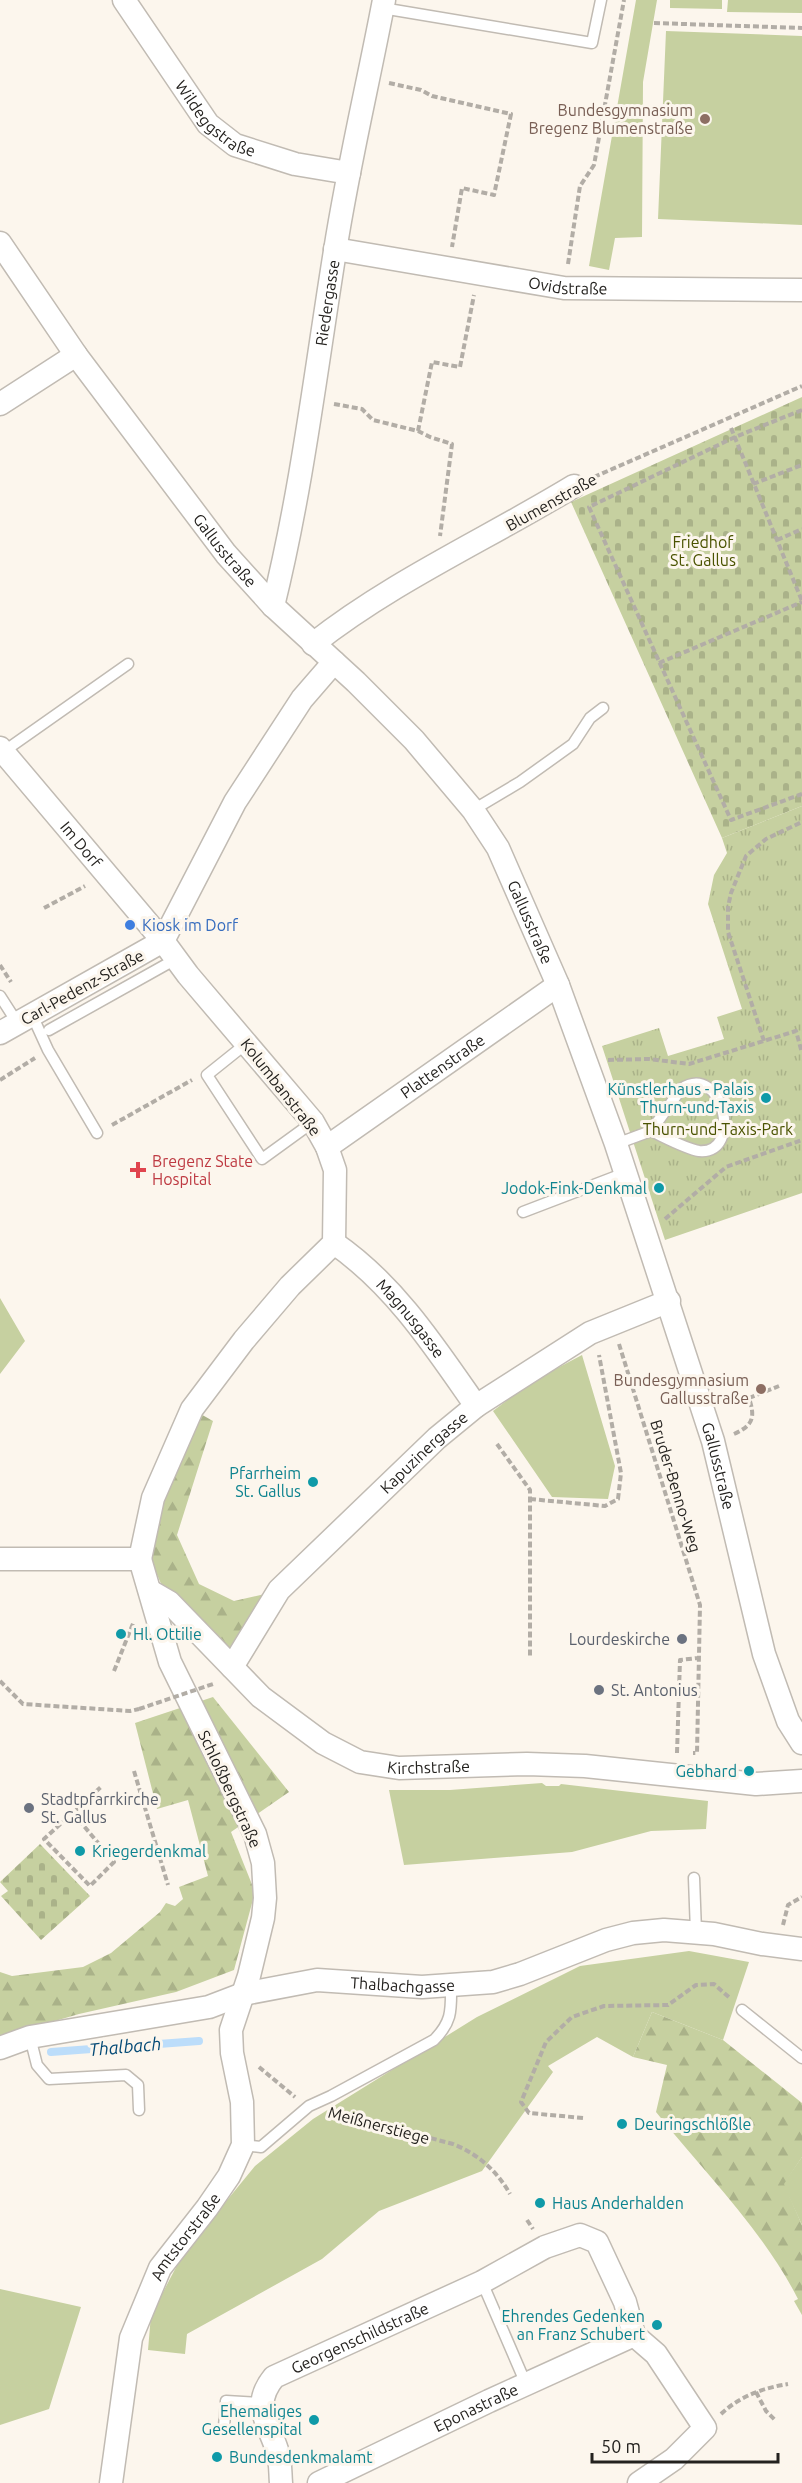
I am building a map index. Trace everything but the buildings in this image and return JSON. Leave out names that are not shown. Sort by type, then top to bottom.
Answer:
[{"type":"street","name":"Wildeggstraße","points":[[124,0],[208,124],[235,145],[295,164],[349,173]]},
{"type":"street","name":"Riedergasse","points":[[273,606],[284,563],[335,249],[383,4]]},
{"type":"street","name":"Gallusstraße","points":[[0,243],[76,355],[226,554],[273,606],[414,740],[473,810],[498,848],[558,985],[616,1144],[713,1441],[764,1654],[788,1721],[802,1743]]},
{"type":"street","name":"Ovidstraße","points":[[335,249],[564,288],[802,290]]},
{"type":"street","points":[[0,404],[76,355]]},
{"type":"street","name":"Blumenstraße","points":[[314,644],[345,620],[452,554],[512,524],[574,486]]},
{"type":"street","points":[[170,950],[235,802],[302,699],[334,662]]},
{"type":"street","name":"Im Dorf","points":[[1,750],[170,950]]},
{"type":"street","name":"Carl-Pedenz-Straße","points":[[25,1025],[170,950]]},
{"type":"street","name":"Kolumbanstraße","points":[[170,950],[313,1122],[327,1147],[335,1170],[334,1243]]},
{"type":"street","name":"Plattenstraße","points":[[327,1147],[558,985]]},
{"type":"street","points":[[150,1591],[140,1559],[153,1498],[192,1409],[243,1340],[290,1286],[334,1243]]},
{"type":"street","name":"Magnusgasse","points":[[334,1243],[350,1254],[416,1320],[476,1406]]},
{"type":"street","name":"Kapuzinergasse","points":[[232,1667],[279,1590],[422,1452],[476,1406],[590,1333],[669,1301]]},
{"type":"street","points":[[0,1559],[140,1559]]},
{"type":"street","name":"Kirchstraße","points":[[150,1591],[169,1602],[261,1697],[323,1743],[360,1762],[374,1766],[399,1768],[528,1764],[585,1766],[756,1784],[802,1781]]},
{"type":"street","name":"Schloßbergstraße","points":[[150,1591],[170,1662],[255,1834],[263,1863],[265,1898],[260,1940],[243,1994]]},
{"type":"street","name":"Thalbachgasse","points":[[0,2048],[30,2037],[209,2007],[243,1994],[317,1980],[422,1986],[493,1982],[520,1974],[606,1940],[633,1933],[664,1930],[696,1932],[791,1948]]},
{"type":"street","name":"Amtstorstraße","points":[[111,2483],[131,2338],[160,2268],[229,2176],[243,2145],[242,2102],[232,2053],[231,2030],[243,1994]]},
{"type":"street","name":"Georgenschildstraße","points":[[262,2403],[267,2385],[274,2377],[482,2282],[545,2247],[580,2235],[597,2242],[625,2302],[634,2335]]},
{"type":"street","points":[[634,2335],[656,2354],[705,2428],[674,2459],[639,2483]]},
{"type":"street","name":"Eponastraße","points":[[319,2483],[634,2335]]},
{"type":"street","points":[[262,2403],[263,2417],[279,2458],[281,2483]]},
{"type":"lane","points":[[383,4],[592,43],[601,0]]},
{"type":"lane","points":[[1,750],[128,664]]},
{"type":"lane","points":[[473,810],[520,782],[573,744],[590,718],[603,708]]},
{"type":"lane","points":[[0,996],[48,1050],[98,1133]]},
{"type":"lane","points":[[247,1043],[207,1075],[262,1159],[313,1122]]},
{"type":"lane","points":[[616,1144],[651,1131],[681,1089],[688,1084],[694,1083],[711,1091],[723,1109],[725,1119],[722,1137],[707,1150],[698,1151],[651,1131]]},
{"type":"lane","points":[[523,1212],[625,1173]]},
{"type":"lane","points":[[694,1878],[696,1932]]},
{"type":"lane","points":[[309,2106],[434,2040],[443,2031],[451,2017],[452,1984]]},
{"type":"lane","points":[[742,2010],[802,2058]]},
{"type":"lane","points":[[30,2037],[37,2065],[49,2079],[126,2075],[138,2085],[139,2110]]},
{"type":"lane","name":"Meißnerstiege","points":[[243,2145],[261,2147],[309,2106]]},
{"type":"lane","points":[[482,2282],[526,2384]]},
{"type":"lane","points":[[224,2427],[226,2401],[262,2403]]},
{"type":"path","points":[[564,288],[580,186],[594,165],[624,0]]},
{"type":"path","points":[[654,23],[802,28]]},
{"type":"path","points":[[368,79],[421,90],[432,96],[511,114],[494,195],[462,188],[448,269]]},
{"type":"path","points":[[418,431],[432,362],[460,367],[479,274]]},
{"type":"path","name":"Blumenstraße","points":[[574,486],[802,386]]},
{"type":"path","points":[[312,400],[363,409],[373,420],[418,431],[452,444],[439,535],[452,554]]},
{"type":"path","points":[[802,410],[735,437],[589,507],[731,820],[802,794]]},
{"type":"path","points":[[659,663],[802,601],[731,428]]},
{"type":"path","points":[[753,484],[802,465]]},
{"type":"path","points":[[777,540],[802,529]]},
{"type":"path","points":[[764,1041],[728,932],[728,907],[731,892],[746,856],[766,838],[802,822]]},
{"type":"path","points":[[44,908],[92,882],[105,871]]},
{"type":"path","points":[[587,1061],[649,1059],[688,1064],[802,1029]]},
{"type":"path","points":[[796,1031],[802,1053]]},
{"type":"path","points":[[0,1080],[48,1050]]},
{"type":"path","points":[[98,1133],[183,1083],[207,1075]]},
{"type":"path","points":[[646,1234],[726,1167],[802,1140]]},
{"type":"path","name":"Bruder-Benno-Weg","points":[[613,1324],[700,1605],[697,1753],[676,1753],[680,1660],[698,1658]]},
{"type":"path","points":[[530,1500],[605,1506],[618,1499],[621,1473],[601,1360],[590,1333]]},
{"type":"path","points":[[632,1386],[656,1374]]},
{"type":"path","points":[[713,1441],[744,1428],[753,1415],[749,1398],[779,1386]]},
{"type":"path","points":[[496,1444],[530,1490],[530,1656]]},
{"type":"path","points":[[114,1671],[133,1625]]},
{"type":"path","points":[[0,1681],[23,1704],[130,1712],[213,1684]]},
{"type":"path","points":[[134,1772],[168,1885]]},
{"type":"path","points":[[73,1813],[114,1862],[90,1886],[44,1839],[102,1786]]},
{"type":"path","points":[[791,1948],[784,1915],[788,1905],[802,1897]]},
{"type":"path","points":[[583,2118],[529,2113],[521,2102],[546,2042],[572,2017],[604,2006],[668,2005],[696,1985],[714,1984],[742,2010]]},
{"type":"path","points":[[232,2053],[254,2063],[309,2106]]},
{"type":"path","name":"Meißnerstiege","points":[[309,2106],[472,2151],[494,2172],[510,2194]]},
{"type":"path","points":[[705,2428],[732,2404],[756,2392],[788,2384]]},
{"type":"path","points":[[756,2392],[766,2411],[776,2421]]},
{"type":"green space","points":[[636,0],[657,0],[643,82],[642,237],[615,238],[609,270],[589,266]]},
{"type":"green space","points":[[670,0],[722,0],[722,9],[670,8]]},
{"type":"green space","points":[[728,0],[802,0],[802,13],[727,12]]},
{"type":"green space","points":[[666,31],[802,36],[802,225],[658,219]]},
{"type":"green space","name":"Friedhof St. Gallus","points":[[802,397],[802,806],[722,838],[571,502]]},
{"type":"green space","name":"Thurn-und-Taxis-Park","points":[[802,806],[802,1193],[665,1240],[602,1046],[659,1028],[668,1056],[724,1039],[717,1017],[742,1009],[708,904],[714,875],[727,853],[722,838]]},
{"type":"green space","points":[[0,1298],[25,1341],[0,1374]]},
{"type":"green space","points":[[582,1355],[615,1466],[608,1499],[552,1497],[493,1411],[531,1382]]},
{"type":"green space","points":[[197,1412],[213,1421],[177,1535],[199,1584],[234,1601],[265,1594],[228,1653],[163,1588],[149,1557],[158,1499]]},
{"type":"green space","points":[[213,1697],[289,1792],[231,1832],[255,1892],[234,1970],[176,1992],[79,2014],[0,2037],[0,1972],[12,1976],[83,1967],[111,1953],[160,1912],[166,1903],[175,1906],[183,1899],[179,1887],[208,1876],[188,1800],[157,1809],[135,1723]]},
{"type":"green space","points":[[542,1783],[546,1786],[561,1784],[708,1801],[706,1829],[651,1831],[572,1852],[404,1865],[389,1790],[450,1790]]},
{"type":"green space","points":[[40,1844],[90,1896],[41,1940],[1,1896],[8,1891],[0,1882]]},
{"type":"green space","points":[[689,1951],[749,1962],[723,2040],[652,2012],[633,2057],[597,2037],[548,2066],[553,2072],[482,2171],[379,2211],[322,2259],[187,2334],[185,2354],[148,2350],[151,2315],[183,2254],[255,2166],[313,2119],[477,2017],[580,1966]]},
{"type":"green space","points":[[652,2012],[723,2040],[802,2103],[802,2157],[784,2184],[802,2225],[802,2315],[794,2301],[798,2299],[768,2249],[732,2202],[656,2112],[667,2065],[633,2057]]},
{"type":"green space","points":[[802,2157],[802,2225],[783,2184]]},
{"type":"green space","points":[[0,2289],[81,2307],[49,2409],[0,2425]]},
{"type":"waterway","name":"Thalbach","points":[[51,2052],[199,2041]]},
{"type":"place","name":"Bundesgymnasium Bregenz Blumenstraße","points":[[705,119]]},
{"type":"place","name":"Kiosk im Dorf","points":[[130,925]]},
{"type":"place","name":"Künstlerhaus - Palais Thurn-und-Taxis","points":[[766,1098]]},
{"type":"place","name":"Bregenz State Hospital","points":[[138,1170]]},
{"type":"place","name":"Jodok-Fink-Denkmal","points":[[659,1188]]},
{"type":"place","name":"Bundesgymnasium Gallusstraße","points":[[761,1389]]},
{"type":"place","name":"Pfarrheim St. Gallus","points":[[313,1482]]},
{"type":"place","name":"Hl. Ottilie","points":[[121,1634]]},
{"type":"place","name":"Lourdeskirche","points":[[682,1639]]},
{"type":"place","name":"St. Antonius","points":[[599,1690]]},
{"type":"place","name":"Gebhard","points":[[749,1771]]},
{"type":"place","name":"Stadtpfarrkirche St. Gallus","points":[[29,1808]]},
{"type":"place","name":"Kriegerdenkmal","points":[[80,1851]]},
{"type":"place","name":"Deuringschlößle","points":[[622,2124]]},
{"type":"place","name":"Haus Anderhalden","points":[[540,2203]]},
{"type":"place","name":"Ehrendes Gedenken an Franz Schubert","points":[[657,2325]]},
{"type":"place","name":"Ehemaliges Gesellenspital","points":[[314,2420]]},
{"type":"place","name":"Bundesdenkmalamt","points":[[217,2457]]}]
